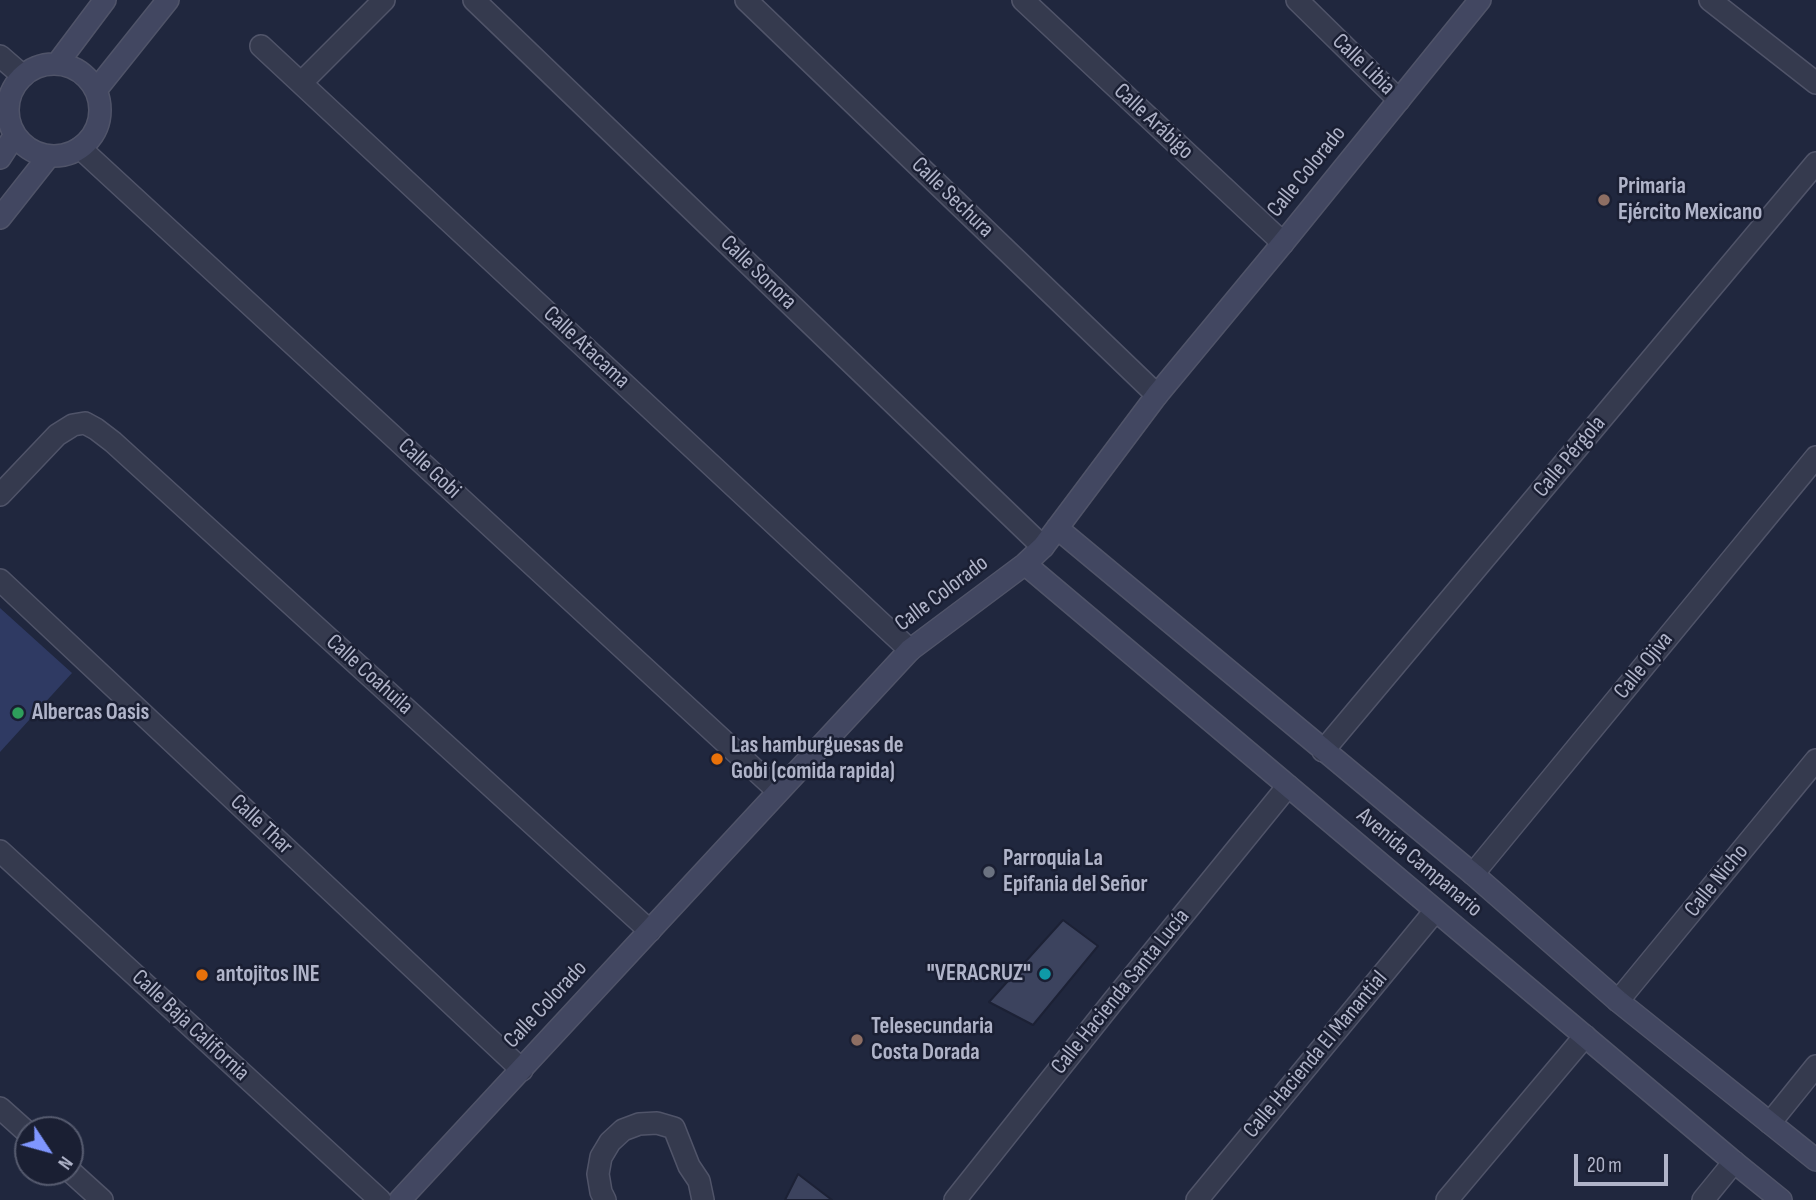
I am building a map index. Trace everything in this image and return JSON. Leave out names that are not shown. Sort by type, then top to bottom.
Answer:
[{"type":"street","points":[[57,64],[105,0]]},
{"type":"street","points":[[96,90],[168,0]]},
{"type":"street","points":[[301,83],[384,0]]},
{"type":"street","name":"Calle Sonora","points":[[474,0],[1043,547]]},
{"type":"street","name":"Calle Sechura","points":[[746,0],[1157,395]]},
{"type":"street","name":"Calle Arábigo","points":[[1023,0],[1283,243]]},
{"type":"street","name":"Calle Libia","points":[[1297,0],[1399,100]]},
{"type":"street","name":"Calle Colorado","points":[[400,1200],[910,650],[1025,564],[1043,547],[1157,395],[1480,0]]},
{"type":"street","points":[[1710,0],[1816,83]]},
{"type":"street","name":"Calle Atacama","points":[[261,46],[910,650]]},
{"type":"street","points":[[0,55],[23,76]]},
{"type":"street","points":[[57,64],[80,72],[89,80],[96,90],[100,116],[90,138],[80,148],[66,154],[49,156],[24,145],[15,135],[9,120],[9,104],[13,89],[23,76],[44,65],[57,64]]},
{"type":"street","points":[[0,158],[15,135]]},
{"type":"street","name":"Calle Gobi","points":[[80,148],[778,791]]},
{"type":"street","points":[[0,218],[49,156]]},
{"type":"street","name":"Calle Pérgola","points":[[1323,751],[1816,163]]},
{"type":"street","name":"Calle Coahuila","points":[[0,495],[57,435],[73,425],[85,423],[96,429],[650,932]]},
{"type":"street","name":"Calle Ojiva","points":[[1473,874],[1816,457]]},
{"type":"street","name":"Avenida Campanario","points":[[1057,528],[1473,874],[1619,1001],[1816,1160]]},
{"type":"street","name":"Avenida Campanario","points":[[1025,564],[1781,1200]]},
{"type":"street","name":"Calle Thar","points":[[0,580],[522,1070]]},
{"type":"street","name":"Calle Nicho","points":[[1619,1001],[1816,760]]},
{"type":"street","name":"Calle Hacienda Santa Lucía","points":[[954,1200],[1288,786]]},
{"type":"street","name":"Calle Baja California","points":[[0,851],[380,1200]]},
{"type":"street","name":"Calle Hacienda El Manantial","points":[[1197,1200],[1435,911]]},
{"type":"street","points":[[1447,1200],[1585,1037]]},
{"type":"street","points":[[1770,1123],[1816,1066]]},
{"type":"street","points":[[0,1108],[14,1120]]},
{"type":"street","points":[[605,1200],[598,1174],[601,1157],[610,1142],[623,1130],[639,1124],[657,1123],[674,1128],[689,1166],[699,1181],[703,1200]]},
{"type":"street","points":[[1703,1200],[1734,1162]]},
{"type":"street","points":[[84,1184],[102,1200]]},
{"type":"water","name":"Albercas Oasis","points":[[0,608],[72,673],[0,752]]},
{"type":"building","name":"\"VERACRUZ\"","points":[[1063,920],[1098,946],[1033,1025],[989,1002]]},
{"type":"building","points":[[798,1174],[832,1200],[785,1200]]},
{"type":"place","name":"Primaria Ejército Mexicano","points":[[1604,200]]},
{"type":"place","name":"Albercas Oasis","points":[[18,713]]},
{"type":"place","name":"Las hamburguesas de Gobi (comida rapida)","points":[[717,759]]},
{"type":"place","name":"Parroquia La Epifania del Señor","points":[[989,872]]},
{"type":"place","name":"\"VERACRUZ\"","points":[[1045,974]]},
{"type":"place","name":"antojitos INE","points":[[202,975]]},
{"type":"place","name":"Telesecundaria Costa Dorada","points":[[857,1040]]}]
